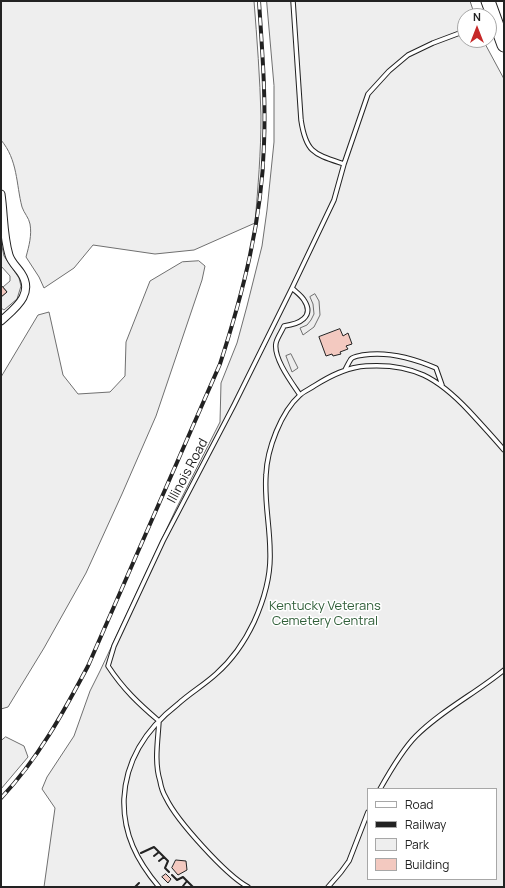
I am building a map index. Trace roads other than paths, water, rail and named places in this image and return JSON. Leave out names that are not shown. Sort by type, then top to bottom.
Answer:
[{"type":"highway","points":[[497,27],[504,46]]},
{"type":"street","points":[[1,194],[5,232],[10,257],[22,274],[26,286],[23,300],[1,321]]},
{"type":"lane","points":[[293,1],[301,120],[304,136],[308,146],[320,156],[344,164]]},
{"type":"lane","name":"Illinois Road","points":[[159,720],[135,701],[115,678],[108,666],[114,646],[163,541],[234,404],[334,200],[344,164],[368,94],[383,76],[408,55],[457,34]]},
{"type":"lane","points":[[292,288],[304,299],[307,314],[303,320],[295,325],[284,326],[276,344],[278,359],[300,395]]},
{"type":"lane","points":[[345,370],[352,358],[356,356],[378,354],[406,357],[436,368],[442,385]]},
{"type":"lane","points":[[159,887],[146,871],[136,855],[130,839],[124,808],[128,772],[142,739],[159,720],[177,704],[217,674],[233,656],[246,639],[262,604],[267,586],[270,553],[266,475],[270,451],[276,430],[286,413],[300,395],[325,379],[345,370],[379,365],[415,371],[442,385],[456,397],[504,450]]},
{"type":"lane","points":[[381,788],[415,736],[455,704],[504,670]]},
{"type":"lane","points":[[159,720],[157,759],[159,780],[166,799],[202,846],[239,882],[248,887]]},
{"type":"lane","points":[[322,887],[329,886],[349,860],[367,815]]},
{"type":"railway","points":[[1,798],[27,768],[49,735],[88,666],[220,364],[244,283],[260,200],[264,144],[264,108],[259,1]]},
{"type":"park label","name":"Kentucky Veterans Cemetery Central","points":[[325,614]]}]
